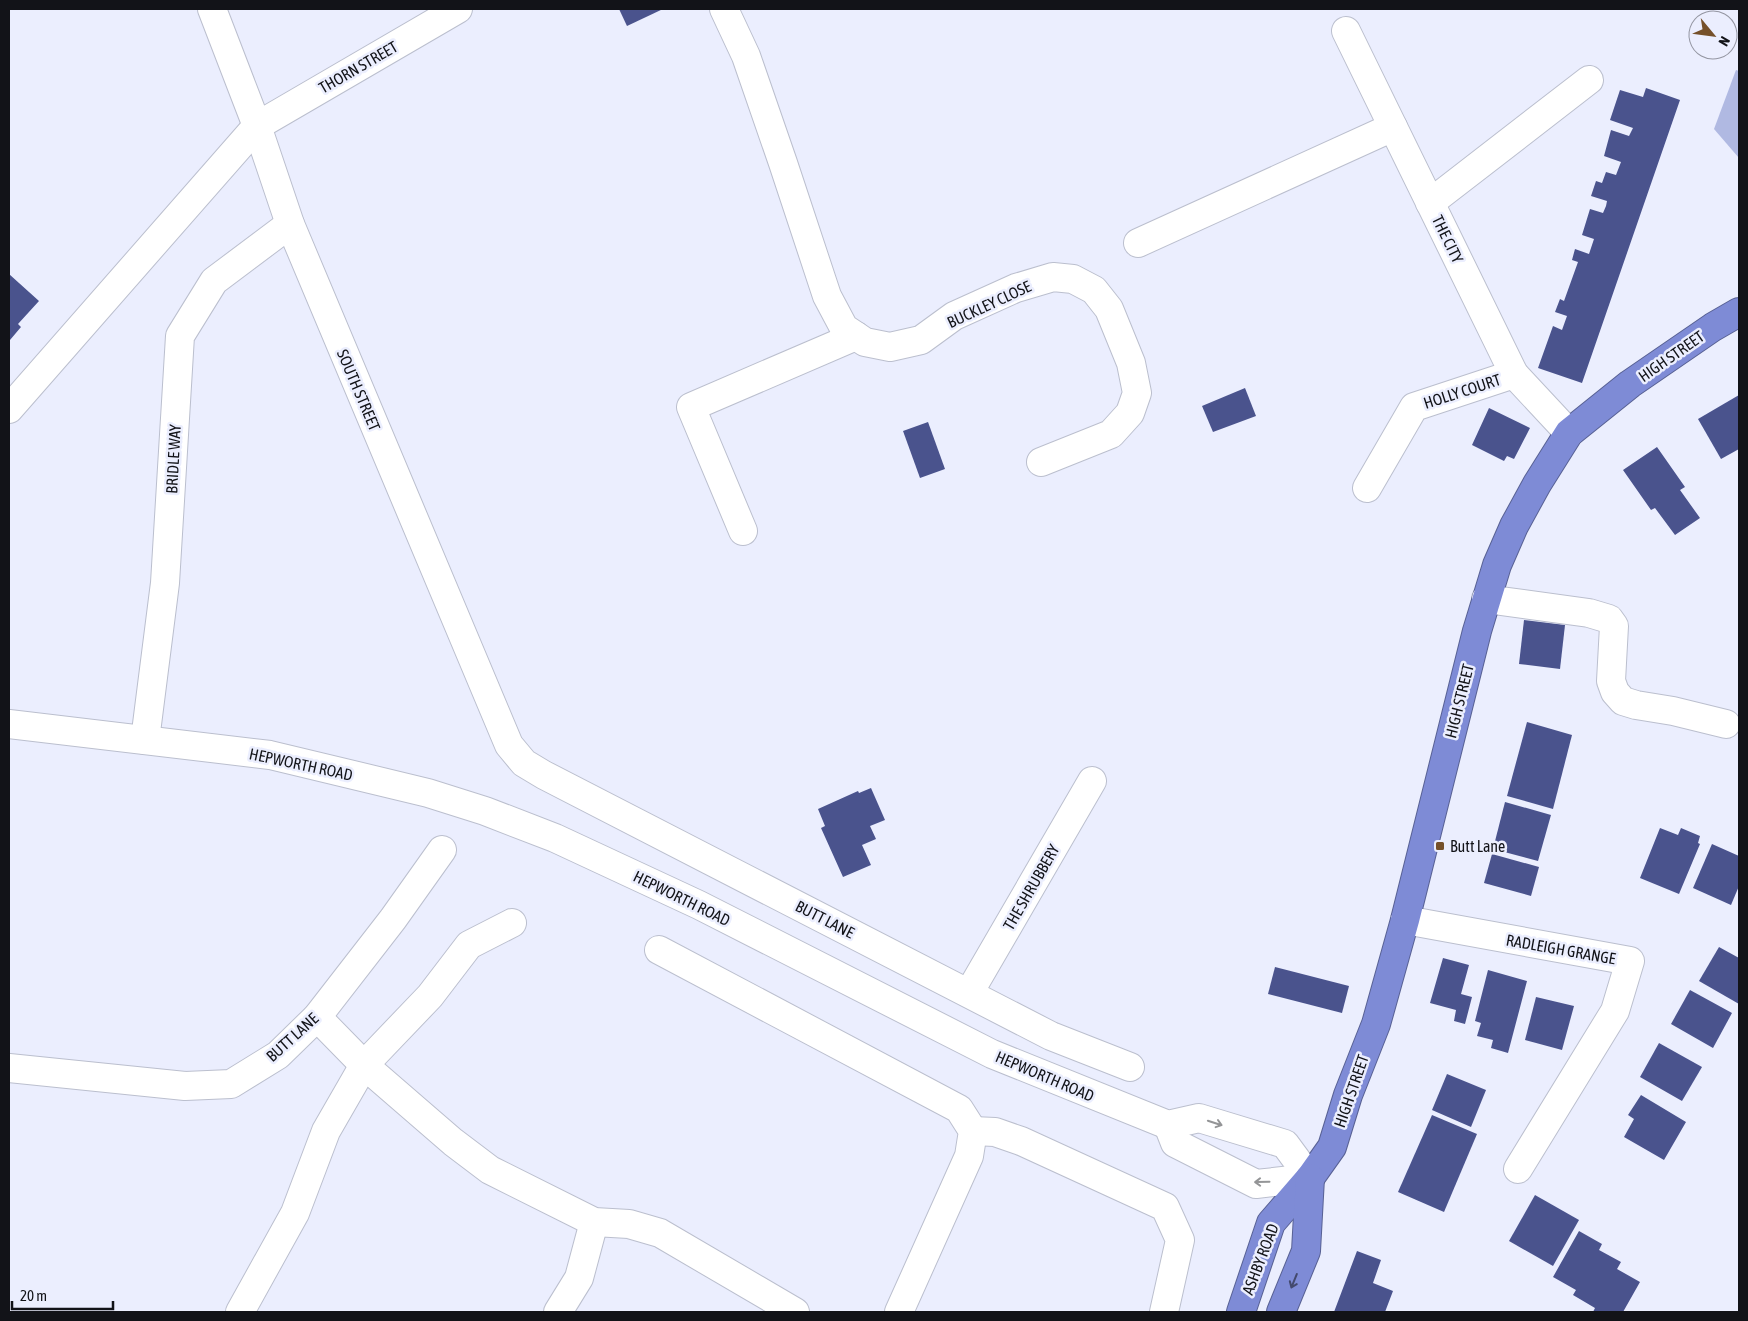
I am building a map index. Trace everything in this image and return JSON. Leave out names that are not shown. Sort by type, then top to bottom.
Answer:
[{"type":"highway","name":"HIGH STREET","points":[[1310,1178],[1332,1147],[1348,1095],[1376,1024],[1406,920],[1456,711],[1486,599],[1496,565],[1514,526],[1537,484],[1569,433],[1630,384],[1713,327],[1739,312]]},
{"type":"highway","name":"ASHBY ROAD","points":[[1240,1312],[1271,1223],[1310,1178]]},
{"type":"highway","points":[[1281,1312],[1306,1250],[1310,1178]]},
{"type":"street","name":"SOUTH STREET","points":[[212,9],[257,126],[290,224],[509,746],[524,763]]},
{"type":"street","name":"THORN STREET","points":[[9,409],[257,126],[458,9]]},
{"type":"street","name":"BUCKLEY CLOSE","points":[[724,9],[746,56],[827,296],[844,328],[865,342],[890,347],[922,340],[954,316],[1016,288],[1053,277],[1073,279],[1094,290],[1109,309],[1131,363],[1137,394],[1130,413],[1111,434],[1041,462]]},
{"type":"street","name":"THE CITY","points":[[1346,32],[1514,374],[1569,433]]},
{"type":"street","points":[[1430,203],[1589,80]]},
{"type":"street","points":[[1138,243],[1393,126]]},
{"type":"street","name":"BRIDLE WAY","points":[[146,740],[165,583],[180,336],[214,281],[290,224]]},
{"type":"street","points":[[743,532],[691,407],[856,336]]},
{"type":"street","name":"HOLLY COURT","points":[[1367,488],[1414,407],[1514,374]]},
{"type":"street","points":[[1486,599],[1589,613],[1609,619],[1614,626],[1611,681],[1615,692],[1624,701],[1726,724]]},
{"type":"street","name":"HEPWORTH ROAD","points":[[9,724],[270,754],[428,793],[485,811],[554,838],[699,905],[992,1054],[1168,1125]]},
{"type":"street","name":"BUTT LANE","points":[[524,763],[553,780],[1051,1036],[1130,1067]]},
{"type":"street","name":"THE SHRUBBERY","points":[[969,993],[1092,781]]},
{"type":"street","name":"BUTT LANE","points":[[9,1068],[185,1086],[231,1084],[278,1055],[317,1017],[393,919],[442,850]]},
{"type":"street","name":"RADLEIGH GRANGE","points":[[1406,920],[1630,962],[1615,1011],[1518,1169]]},
{"type":"street","points":[[240,1312],[295,1213],[326,1131],[364,1064],[430,996],[470,945],[512,923]]},
{"type":"street","points":[[660,950],[959,1109],[973,1131],[969,1156],[900,1312]]},
{"type":"street","points":[[317,1017],[364,1064],[452,1142],[490,1170],[594,1222],[630,1224],[660,1233],[795,1312]]},
{"type":"street","points":[[1198,1118],[1285,1144],[1310,1178],[1256,1184],[1175,1143],[1168,1125],[1198,1118]]},
{"type":"street","points":[[973,1131],[994,1132],[1021,1141],[1165,1207],[1180,1240],[1164,1312]]},
{"type":"street","points":[[558,1312],[579,1278],[594,1222]]},
{"type":"shaded area","points":[[1736,70],[1739,71],[1739,158],[1714,129]]},
{"type":"building","points":[[619,9],[663,9],[627,26]]},
{"type":"building","points":[[1646,88],[1680,100],[1582,383],[1538,368],[1553,326],[1562,330],[1567,316],[1555,312],[1560,299],[1564,301],[1578,262],[1572,260],[1575,249],[1589,254],[1594,239],[1582,235],[1590,209],[1603,213],[1606,206],[1607,201],[1591,196],[1596,181],[1602,183],[1606,172],[1616,175],[1621,162],[1604,156],[1611,130],[1629,136],[1633,128],[1610,120],[1620,90],[1643,97]]},
{"type":"building","points":[[9,274],[39,301],[18,324],[21,327],[10,340],[9,338]]},
{"type":"building","points":[[1245,388],[1256,416],[1213,432],[1202,406]]},
{"type":"building","points":[[1739,395],[1739,449],[1721,459],[1698,419]]},
{"type":"building","points":[[1489,408],[1530,428],[1514,459],[1507,456],[1504,461],[1472,445]]},
{"type":"building","points":[[928,422],[945,469],[920,478],[903,431]]},
{"type":"building","points":[[1657,447],[1685,487],[1680,490],[1700,518],[1675,535],[1655,508],[1651,510],[1623,470]]},
{"type":"building","points":[[1524,620],[1565,625],[1560,669],[1519,664]]},
{"type":"building","points":[[1527,722],[1572,735],[1553,809],[1507,796]]},
{"type":"building","points":[[871,788],[885,820],[870,826],[876,839],[862,845],[871,865],[843,877],[821,828],[825,826],[818,809],[858,791],[859,793]]},
{"type":"building","points":[[1505,802],[1551,815],[1538,861],[1493,849]]},
{"type":"building","points":[[1660,828],[1678,835],[1681,828],[1700,836],[1698,843],[1700,844],[1679,894],[1640,878]]},
{"type":"building","points":[[1712,844],[1739,856],[1739,886],[1731,905],[1693,888]]},
{"type":"building","points":[[1492,854],[1539,867],[1531,896],[1484,883]]},
{"type":"building","points":[[1719,947],[1739,958],[1739,1004],[1699,981]]},
{"type":"building","points":[[1443,958],[1469,965],[1461,994],[1472,997],[1465,1024],[1454,1021],[1456,1010],[1430,1003]]},
{"type":"building","points":[[1275,967],[1349,986],[1342,1013],[1268,994]]},
{"type":"building","points":[[1488,970],[1527,981],[1508,1053],[1491,1048],[1493,1040],[1477,1036],[1481,1023],[1475,1021]]},
{"type":"building","points":[[1690,990],[1732,1013],[1713,1048],[1671,1024]]},
{"type":"building","points":[[1536,997],[1574,1006],[1562,1050],[1525,1040]]},
{"type":"building","points":[[1659,1043],[1702,1067],[1682,1101],[1640,1077]]},
{"type":"building","points":[[1447,1074],[1486,1090],[1471,1127],[1432,1110]]},
{"type":"building","points":[[1641,1095],[1686,1122],[1664,1160],[1624,1137],[1634,1119],[1628,1115]]},
{"type":"building","points":[[1432,1115],[1477,1134],[1444,1212],[1398,1192]]},
{"type":"building","points":[[1535,1195],[1579,1220],[1553,1266],[1509,1241]]},
{"type":"building","points":[[1579,1231],[1602,1244],[1599,1250],[1621,1262],[1617,1269],[1640,1282],[1623,1312],[1593,1312],[1595,1308],[1573,1295],[1576,1290],[1553,1277]]},
{"type":"building","points":[[1357,1251],[1381,1260],[1373,1283],[1393,1291],[1385,1312],[1334,1312]]},
{"type":"place","name":"Butt Lane","points":[[1440,846]]}]
